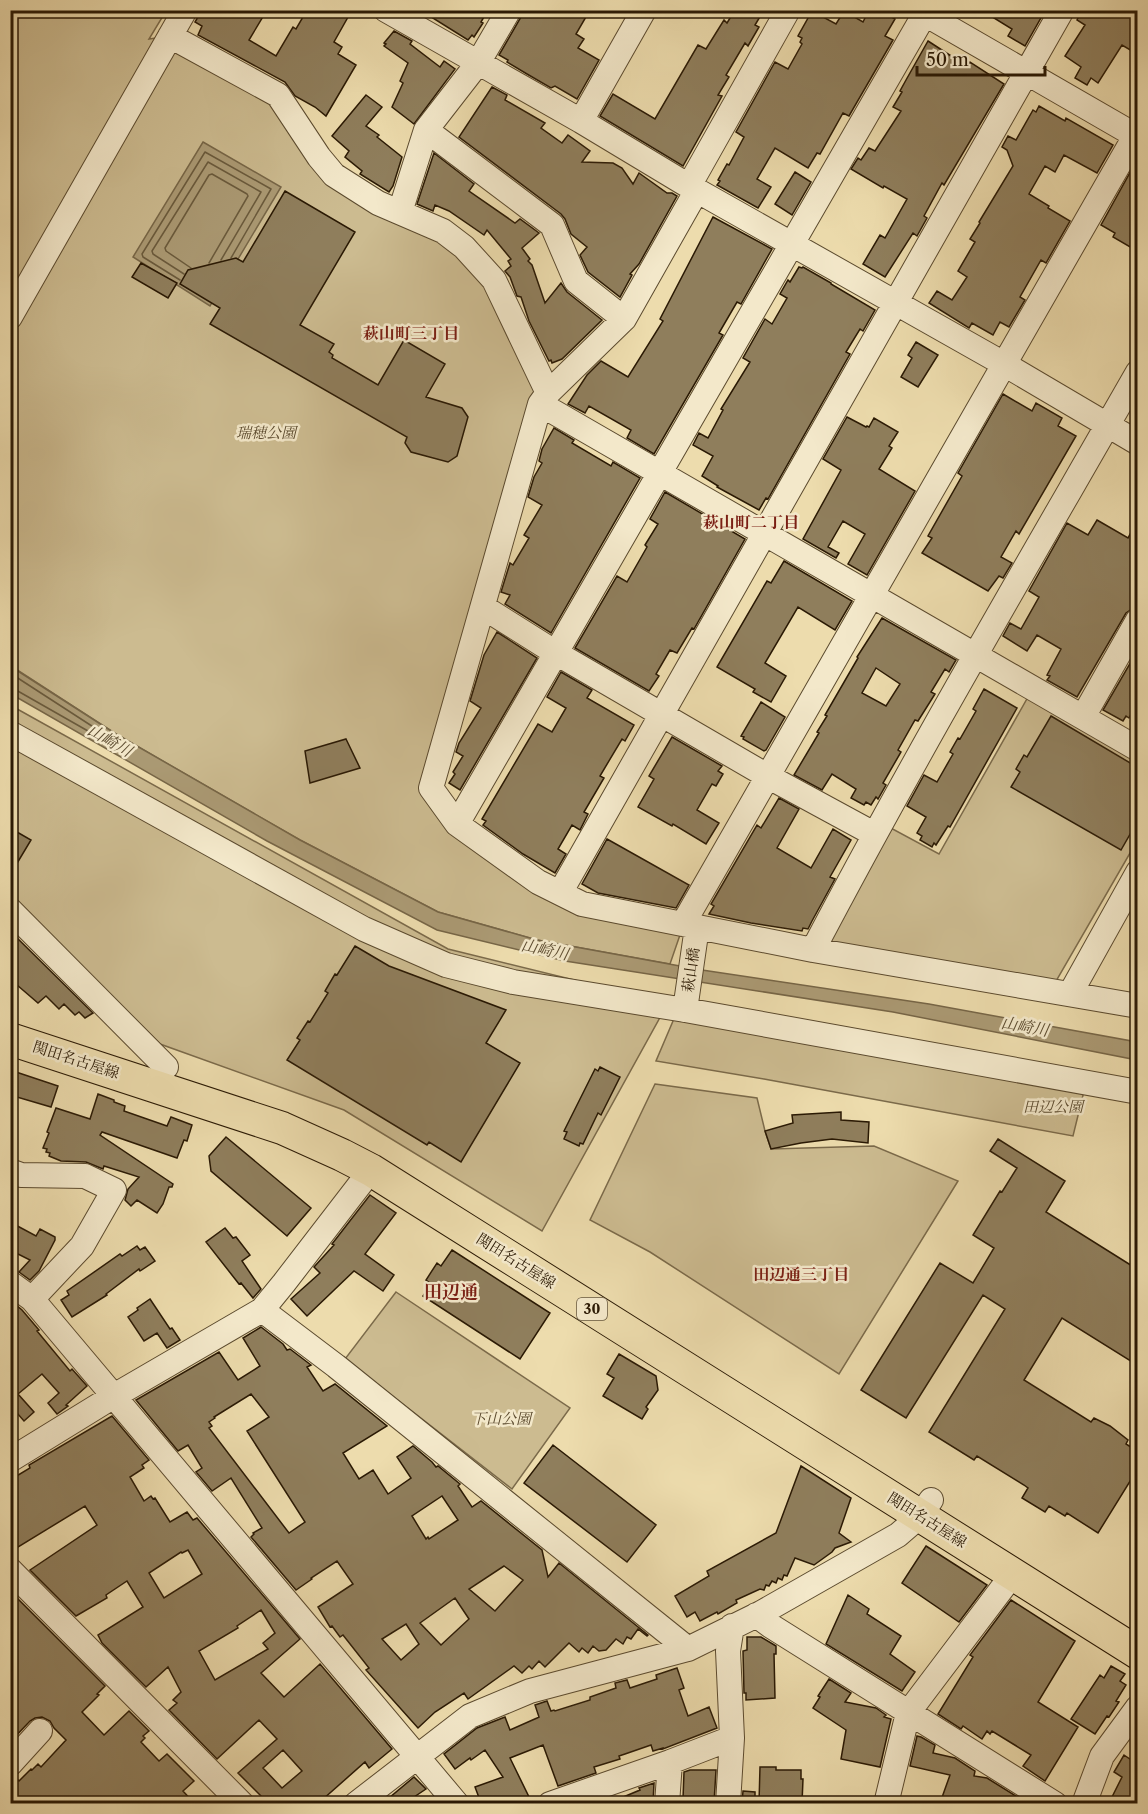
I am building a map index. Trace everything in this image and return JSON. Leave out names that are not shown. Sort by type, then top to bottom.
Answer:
[{"type":"main road","name":"関田名古屋線","points":[[10,1016],[294,1110],[353,1136],[401,1163],[926,1508],[1013,1574],[1137,1653]]},
{"type":"main road","name":"関田名古屋線","points":[[10,1039],[282,1128],[371,1170],[926,1508],[1137,1629]]},
{"type":"street","points":[[10,316],[185,10]]},
{"type":"street","points":[[386,10],[693,188],[1004,364],[1137,443]]},
{"type":"street","points":[[400,212],[426,130],[478,63],[509,10]]},
{"type":"street","points":[[581,121],[644,10]]},
{"type":"street","points":[[788,10],[624,319],[544,398],[431,789],[457,824],[538,882],[582,904],[692,930],[1137,1006]]},
{"type":"street","points":[[560,893],[1062,10]]},
{"type":"street","points":[[457,824],[923,12],[1137,135],[769,777],[692,930]]},
{"type":"street","points":[[170,36],[278,95],[319,157],[334,174],[378,203],[443,231],[464,247],[494,280],[544,398],[660,473],[1137,749]]},
{"type":"street","points":[[426,130],[552,225],[576,281],[624,319]]},
{"type":"street","points":[[813,950],[874,834],[974,654],[1137,372]]},
{"type":"street","points":[[483,607],[556,653],[769,777],[874,834]]},
{"type":"street","points":[[1083,717],[1137,620]]},
{"type":"street","points":[[10,734],[364,929],[446,965],[513,982],[686,1005],[1137,1092]]},
{"type":"street","points":[[1070,994],[1137,872]]},
{"type":"street","points":[[10,910],[166,1067]]},
{"type":"street","name":"萩山橋","points":[[686,1005],[692,930]]},
{"type":"street","points":[[10,1461],[114,1396],[262,1310],[371,1170]]},
{"type":"street","points":[[10,1171],[21,1175],[85,1176],[114,1190],[82,1246],[32,1299]]},
{"type":"street","points":[[10,1283],[32,1299],[457,1803]]},
{"type":"street","points":[[262,1310],[336,1366],[688,1649]]},
{"type":"street","points":[[356,1803],[471,1716],[530,1691],[688,1649],[756,1615],[898,1534],[926,1508]]},
{"type":"street","points":[[10,1570],[242,1803]]},
{"type":"street","points":[[886,1803],[908,1713],[1013,1574]]},
{"type":"street","points":[[756,1615],[908,1713],[1055,1803]]},
{"type":"street","points":[[728,1803],[732,1738],[728,1651],[732,1626]]},
{"type":"street","points":[[1084,1803],[1102,1756],[1137,1707]]},
{"type":"street","points":[[10,1764],[40,1731]]},
{"type":"street","points":[[550,1803],[732,1738]]},
{"type":"street","points":[[667,1803],[670,1762]]},
{"type":"green space","name":"瑞穂公園","points":[[10,11],[166,11],[149,39],[170,36],[278,95],[319,157],[464,247],[548,393],[431,788],[571,912],[682,929],[670,964],[537,940],[438,912],[300,840],[116,734],[11,666]]},
{"type":"green space","points":[[1028,697],[1137,761],[1137,841],[1055,983],[822,943],[889,827],[939,854]]},
{"type":"green space","points":[[10,705],[448,949],[668,1003],[542,1231],[344,1110],[160,1044],[11,899]]},
{"type":"green space","name":"田辺公園","points":[[676,1014],[1085,1087],[1073,1136],[656,1061]]},
{"type":"green space","points":[[655,1084],[757,1098],[771,1149],[874,1146],[958,1181],[839,1374],[650,1252],[590,1220]]},
{"type":"green space","name":"下山公園","points":[[396,1292],[570,1408],[512,1489],[345,1359]]},
{"type":"water","points":[[203,142],[281,187],[210,306],[133,257]]},
{"type":"water","name":"山崎川","points":[[10,666],[116,734],[300,840],[438,912],[537,940],[702,970],[929,1004],[1137,1042],[1137,1060],[893,1012],[565,961],[437,930],[267,841],[11,694]]},
{"type":"building","points":[[202,10],[267,10],[249,40],[276,56],[293,27],[296,29],[307,10],[352,10],[334,42],[342,47],[338,54],[356,65],[326,116],[295,96],[285,82],[198,35],[202,26],[195,22]]},
{"type":"building","points":[[420,10],[488,10],[474,37],[472,35],[468,40]]},
{"type":"building","points":[[523,10],[590,10],[576,34],[584,39],[578,48],[599,60],[577,99],[555,86],[551,88],[499,55]]},
{"type":"building","points":[[735,10],[764,10],[755,25],[759,27],[748,46],[745,43],[726,75],[729,77],[718,95],[722,96],[683,166],[600,116],[613,94],[655,119],[698,45],[706,49],[724,20],[727,23]]},
{"type":"building","points":[[869,10],[880,10],[895,19],[885,36],[893,40],[849,116],[843,113],[820,154],[817,153],[808,168],[775,148],[757,179],[771,187],[758,208],[717,185],[744,137],[736,132],[775,62],[788,69],[802,44],[800,42],[802,38],[798,36],[812,11],[836,24],[844,11],[863,22]]},
{"type":"building","points":[[981,10],[1032,10],[1042,16],[1025,46],[1008,36],[1012,29]]},
{"type":"building","points":[[1082,10],[1137,10],[1137,54],[1122,45],[1098,83],[1091,78],[1087,85],[1075,78],[1081,67],[1065,56],[1085,25],[1077,20]]},
{"type":"building","points":[[394,31],[412,41],[410,44],[440,67],[444,61],[455,69],[414,124],[392,107],[403,83],[400,81],[408,63],[384,46]]},
{"type":"building","points":[[928,41],[968,67],[970,62],[1004,84],[944,185],[942,183],[924,216],[927,218],[917,236],[913,233],[885,277],[863,264],[880,235],[885,238],[907,199],[851,169],[858,158],[861,160],[869,148],[875,151],[901,111],[893,107]]},
{"type":"building","points":[[492,87],[507,95],[505,100],[545,123],[541,128],[562,143],[568,135],[590,151],[582,162],[613,163],[622,168],[633,184],[639,173],[667,193],[677,196],[639,264],[630,274],[632,275],[620,297],[588,272],[580,255],[587,247],[571,234],[561,214],[459,137]]},
{"type":"building","points":[[366,95],[382,107],[366,126],[402,157],[389,192],[360,174],[362,171],[345,157],[349,151],[332,136]]},
{"type":"building","points":[[1039,106],[1065,121],[1066,118],[1113,145],[1097,173],[1064,155],[1055,172],[1045,166],[1029,194],[1070,221],[1046,263],[1041,260],[1020,297],[1025,300],[1009,327],[1000,322],[993,335],[972,323],[969,328],[929,303],[937,291],[952,300],[967,277],[958,271],[975,242],[970,239],[1013,166],[1007,150],[1002,147],[1008,136],[1016,140],[1033,110],[1036,112]]},
{"type":"building","points":[[434,153],[474,184],[469,191],[515,223],[520,219],[539,233],[522,248],[530,259],[528,261],[532,265],[545,303],[561,283],[567,292],[602,320],[562,359],[552,363],[551,360],[549,361],[529,321],[521,297],[517,296],[510,277],[505,271],[511,266],[508,261],[511,259],[487,230],[484,235],[449,211],[435,205],[433,211],[417,204]]},
{"type":"building","points":[[1137,160],[1137,251],[1113,237],[1115,233],[1101,225]]},
{"type":"building","points":[[795,172],[811,182],[792,215],[775,204]]},
{"type":"building","points":[[285,191],[355,232],[300,325],[334,344],[329,352],[333,355],[332,358],[378,385],[404,340],[445,364],[426,397],[462,408],[468,417],[457,456],[448,462],[411,452],[405,443],[407,437],[210,324],[220,308],[180,284],[188,270],[236,258],[243,262]]},
{"type":"building","points":[[713,217],[772,249],[741,304],[737,302],[719,333],[723,335],[654,454],[627,438],[631,430],[589,406],[585,413],[568,404],[587,375],[601,361],[628,377],[663,321],[660,319]]},
{"type":"building","points":[[141,263],[177,283],[168,298],[132,277]]},
{"type":"building","points":[[799,267],[803,267],[875,310],[863,331],[860,329],[846,352],[850,354],[768,499],[766,498],[759,510],[702,476],[713,456],[693,445],[699,433],[708,438],[723,410],[721,409],[750,362],[743,358],[765,319],[772,324],[787,298],[780,294]]},
{"type":"building","points":[[916,342],[938,355],[918,387],[901,377],[912,358],[908,355]]},
{"type":"building","points":[[1003,394],[1032,411],[1036,403],[1062,418],[1058,426],[1076,436],[1019,534],[1016,531],[1001,557],[1012,563],[1003,578],[999,576],[988,591],[922,553],[932,538],[928,536],[962,476],[958,473]]},
{"type":"building","points":[[847,417],[866,427],[869,427],[874,418],[898,432],[889,446],[892,448],[879,469],[915,491],[867,575],[848,564],[865,534],[843,521],[828,547],[839,553],[836,558],[803,539],[841,470],[823,459]]},
{"type":"building","points":[[554,428],[574,440],[572,443],[611,466],[613,462],[640,478],[551,633],[505,604],[510,595],[501,592],[510,563],[513,565],[529,538],[524,535],[542,505],[528,497],[534,477],[542,463],[539,461],[542,449]]},
{"type":"building","points":[[665,492],[745,539],[694,629],[692,628],[677,653],[670,650],[656,674],[659,676],[649,691],[575,648],[617,576],[627,582],[658,524],[650,519]]},
{"type":"building","points":[[1097,520],[1128,538],[1137,521],[1137,601],[1135,607],[1126,613],[1077,697],[1047,680],[1050,676],[1047,675],[1061,649],[1037,635],[1027,651],[1003,636],[1010,623],[1021,629],[1039,597],[1029,591],[1067,523],[1088,535]]},
{"type":"building","points":[[784,561],[852,601],[835,630],[798,607],[765,663],[786,676],[771,702],[753,692],[755,689],[717,667],[767,581],[771,583]]},
{"type":"building","points":[[882,618],[956,660],[949,672],[945,669],[931,692],[935,694],[918,721],[915,720],[898,750],[901,752],[883,783],[886,785],[878,799],[876,797],[871,805],[866,802],[864,805],[851,798],[856,789],[832,774],[822,790],[794,775],[819,733],[817,732],[827,716],[825,715]],"holes":[[[876,668],[900,684],[886,706],[862,693]]]},
{"type":"building","points":[[497,632],[537,658],[460,790],[449,783],[463,756],[456,752],[459,743],[481,708],[470,701],[484,655]]},
{"type":"building","points":[[1132,660],[1137,663],[1137,696],[1133,704],[1136,705],[1129,718],[1126,716],[1123,721],[1103,710]]},
{"type":"building","points":[[561,672],[592,690],[587,698],[634,725],[625,741],[622,739],[600,776],[604,778],[584,812],[588,814],[580,830],[572,825],[558,849],[566,854],[555,873],[523,854],[483,825],[486,821],[482,819],[538,724],[552,732],[566,708],[547,697]]},
{"type":"building","points":[[984,689],[1017,708],[950,827],[948,826],[936,845],[934,843],[932,847],[920,840],[922,836],[917,833],[926,817],[907,806],[924,775],[937,782],[953,754],[950,752],[976,711],[973,709]]},
{"type":"building","points":[[761,702],[785,717],[764,751],[741,736]]},
{"type":"building","points":[[1051,716],[1137,767],[1137,822],[1121,850],[1011,787],[1020,772],[1016,769],[1024,755],[1027,757]]},
{"type":"building","points":[[672,737],[722,766],[718,771],[723,774],[716,786],[712,784],[697,810],[719,823],[706,844],[638,807],[654,779],[649,776]]},
{"type":"building","points":[[346,739],[360,768],[310,783],[305,751]]},
{"type":"building","points":[[779,798],[799,809],[777,848],[811,868],[833,829],[851,840],[830,877],[835,879],[808,929],[803,928],[802,931],[709,914],[714,906],[711,904],[757,825],[761,828]]},
{"type":"building","points":[[10,828],[31,840],[10,875]]},
{"type":"building","points":[[607,839],[689,885],[676,908],[598,893],[582,884]]},
{"type":"building","points":[[10,931],[93,1013],[85,1018],[79,1012],[75,1015],[64,1004],[59,1009],[46,996],[38,1003],[10,979]]},
{"type":"building","points":[[355,946],[389,966],[506,1010],[486,1043],[520,1063],[461,1162],[429,1142],[427,1145],[287,1060],[300,1040],[297,1038],[328,993],[325,991],[335,974],[337,975]]},
{"type":"building","points":[[600,1067],[620,1077],[601,1115],[598,1113],[583,1144],[580,1143],[579,1146],[564,1139],[567,1132],[564,1131],[595,1069],[598,1071]]},
{"type":"building","points":[[10,1070],[58,1086],[51,1107],[10,1095]]},
{"type":"building","points":[[98,1094],[125,1106],[124,1111],[167,1126],[171,1117],[192,1125],[187,1141],[184,1140],[177,1158],[102,1132],[100,1135],[173,1184],[169,1187],[157,1213],[137,1200],[131,1206],[125,1200],[128,1189],[139,1177],[104,1166],[103,1169],[86,1162],[61,1161],[49,1156],[47,1149],[43,1148],[56,1108],[90,1119]]},
{"type":"building","points":[[841,1112],[841,1120],[869,1122],[868,1143],[832,1139],[771,1149],[765,1131],[793,1123],[792,1115]]},
{"type":"building","points":[[226,1137],[311,1208],[287,1236],[211,1171],[209,1156]]},
{"type":"building","points":[[998,1139],[1065,1181],[1046,1212],[1137,1269],[1137,1319],[1131,1329],[1137,1333],[1137,1365],[1062,1318],[1024,1380],[1091,1422],[1094,1418],[1110,1426],[1128,1440],[1126,1444],[1137,1451],[1137,1470],[1098,1533],[1067,1513],[1065,1516],[1049,1506],[1045,1512],[1022,1498],[1028,1488],[1024,1485],[977,1456],[974,1460],[929,1432],[1005,1309],[983,1295],[906,1418],[861,1390],[940,1263],[973,1283],[994,1248],[973,1235],[1017,1168],[990,1151]]},
{"type":"building","points":[[370,1195],[396,1213],[365,1254],[394,1275],[383,1291],[354,1271],[307,1316],[291,1299],[320,1273],[314,1267],[334,1245],[332,1244]]},
{"type":"building","points":[[10,1222],[36,1236],[40,1229],[55,1237],[39,1271],[30,1280],[19,1272],[30,1260],[10,1250]]},
{"type":"building","points":[[225,1228],[233,1238],[236,1237],[250,1255],[242,1261],[261,1289],[253,1298],[206,1242]]},
{"type":"building","points":[[137,1246],[140,1250],[145,1247],[155,1261],[140,1271],[139,1269],[107,1295],[72,1317],[61,1300],[69,1295],[67,1291],[120,1254],[122,1256]]},
{"type":"building","points":[[452,1250],[550,1313],[520,1359],[423,1296],[431,1284],[426,1280],[437,1263],[441,1266]]},
{"type":"building","points":[[150,1299],[180,1340],[167,1348],[157,1333],[144,1341],[128,1317]]},
{"type":"building","points":[[16,1305],[39,1330],[37,1331],[70,1371],[72,1369],[87,1386],[57,1414],[48,1403],[59,1393],[42,1374],[18,1394],[34,1412],[24,1421],[10,1405],[10,1310]]},
{"type":"building","points":[[261,1327],[283,1344],[287,1350],[290,1349],[311,1365],[307,1367],[323,1391],[335,1384],[387,1426],[343,1453],[359,1479],[373,1470],[388,1494],[411,1478],[397,1457],[413,1446],[436,1467],[438,1466],[460,1484],[458,1486],[472,1507],[481,1501],[542,1550],[548,1577],[559,1563],[648,1635],[638,1629],[631,1639],[627,1637],[623,1644],[616,1639],[606,1650],[599,1651],[593,1646],[588,1653],[582,1648],[579,1652],[569,1643],[545,1667],[539,1661],[532,1669],[529,1666],[522,1673],[514,1666],[468,1699],[464,1693],[435,1712],[418,1728],[366,1670],[369,1668],[343,1635],[340,1637],[332,1626],[330,1627],[318,1607],[353,1584],[337,1561],[296,1590],[251,1537],[253,1533],[262,1528],[231,1478],[212,1491],[196,1472],[202,1468],[188,1445],[178,1451],[136,1400],[219,1352],[238,1380],[260,1366],[243,1338]],"holes":[[[251,1394],[269,1417],[247,1431],[305,1522],[289,1533],[209,1428],[212,1426],[209,1422]],[[442,1496],[458,1520],[426,1539],[412,1516]],[[504,1566],[523,1580],[495,1611],[469,1589]],[[455,1598],[469,1619],[441,1645],[420,1623]],[[406,1624],[419,1644],[401,1660],[382,1639]]]},
{"type":"building","points":[[619,1354],[656,1376],[658,1390],[646,1407],[648,1409],[642,1419],[603,1396],[614,1378],[607,1374]]},
{"type":"building","points":[[112,1416],[149,1460],[142,1465],[144,1468],[130,1477],[144,1501],[151,1496],[155,1498],[170,1522],[187,1512],[193,1520],[197,1518],[300,1639],[261,1673],[284,1697],[320,1664],[392,1749],[369,1768],[365,1762],[322,1800],[320,1798],[314,1803],[256,1803],[261,1796],[238,1773],[277,1739],[259,1720],[217,1759],[169,1710],[177,1703],[173,1700],[181,1692],[168,1667],[146,1687],[102,1643],[98,1635],[143,1607],[127,1581],[106,1595],[107,1598],[76,1616],[30,1570],[97,1525],[85,1506],[10,1552],[10,1480],[30,1468],[29,1465]],"holes":[[[188,1550],[202,1574],[164,1598],[149,1573],[181,1552]],[[261,1610],[275,1633],[263,1643],[268,1649],[215,1680],[199,1651],[238,1628],[237,1626]],[[283,1750],[302,1771],[282,1788],[263,1768]]]},
{"type":"building","points":[[553,1445],[656,1525],[627,1562],[524,1483]]},
{"type":"building","points":[[801,1466],[851,1498],[839,1533],[851,1542],[835,1548],[814,1565],[795,1558],[787,1576],[784,1575],[782,1580],[778,1578],[776,1583],[772,1581],[769,1586],[766,1585],[764,1590],[760,1589],[736,1600],[737,1603],[718,1614],[717,1612],[700,1621],[695,1612],[687,1617],[675,1596],[709,1576],[707,1571],[776,1533]]},
{"type":"building","points":[[926,1546],[987,1585],[959,1622],[902,1583]]},
{"type":"building","points":[[10,1591],[105,1686],[82,1712],[104,1735],[129,1711],[149,1731],[143,1736],[145,1738],[141,1742],[159,1761],[167,1754],[194,1781],[183,1791],[194,1803],[10,1803],[10,1778],[15,1777],[19,1781],[38,1764],[41,1767],[66,1740],[50,1721],[42,1717],[30,1721],[10,1742]]},
{"type":"building","points":[[848,1595],[869,1609],[867,1614],[901,1636],[890,1654],[915,1672],[902,1691],[826,1644]]},
{"type":"building","points":[[1011,1600],[1075,1641],[1038,1702],[1078,1727],[1045,1781],[1023,1766],[1031,1755],[992,1731],[990,1734],[987,1731],[982,1739],[963,1726],[961,1729],[938,1714],[973,1657],[970,1655]]},
{"type":"building","points":[[747,1637],[761,1637],[776,1646],[776,1654],[774,1654],[775,1698],[746,1700],[743,1651],[747,1650]]},
{"type":"building","points":[[1111,1666],[1125,1674],[1120,1681],[1126,1685],[1116,1701],[1119,1702],[1095,1734],[1071,1719],[1100,1675],[1104,1678]]},
{"type":"building","points":[[677,1668],[684,1688],[679,1690],[688,1716],[709,1707],[717,1728],[663,1749],[653,1751],[651,1745],[619,1756],[620,1759],[594,1767],[596,1773],[558,1786],[543,1745],[510,1758],[530,1799],[521,1803],[481,1803],[475,1787],[503,1777],[485,1750],[455,1769],[444,1754],[477,1728],[505,1717],[510,1730],[539,1717],[535,1705],[547,1701],[551,1711],[555,1711],[590,1700],[590,1697],[616,1688],[615,1683],[627,1680],[630,1688],[657,1679],[656,1675]]},
{"type":"building","points":[[829,1679],[851,1693],[845,1702],[876,1708],[886,1715],[884,1717],[891,1719],[880,1767],[841,1759],[846,1730],[813,1708]]},
{"type":"building","points":[[917,1736],[935,1745],[933,1753],[955,1758],[975,1771],[974,1776],[987,1778],[1027,1803],[940,1803],[950,1775],[910,1766]]},
{"type":"building","points":[[1124,1755],[1137,1764],[1137,1803],[1109,1803],[1122,1777],[1114,1772]]},
{"type":"building","points":[[760,1767],[776,1767],[776,1770],[801,1770],[802,1803],[759,1803]]},
{"type":"building","points":[[716,1770],[714,1803],[683,1799],[684,1772]]},
{"type":"building","points":[[414,1777],[426,1789],[405,1803],[383,1803]]},
{"type":"building","points":[[654,1783],[653,1803],[609,1803],[640,1790],[639,1788]]},
{"type":"building","points":[[743,1791],[755,1792],[755,1803],[742,1803]]},
{"type":"district","name":"萩山町三丁目","points":[[411,333]]},
{"type":"district","name":"萩山町二丁目","points":[[751,522]]},
{"type":"district","name":"田辺通三丁目","points":[[801,1274]]},
{"type":"district","name":"田辺通","points":[[451,1292]]}]
